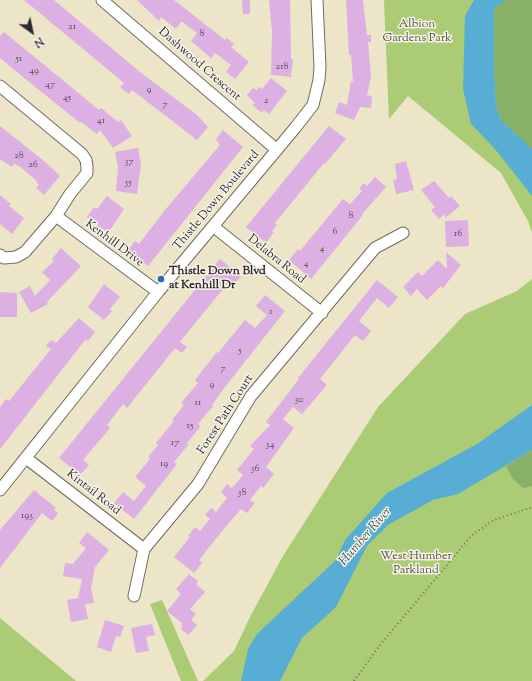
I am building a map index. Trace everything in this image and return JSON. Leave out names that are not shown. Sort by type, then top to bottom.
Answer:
[{"type":"street","name":"Dashwood Crescent","points":[[102,0],[277,150]]},
{"type":"street","name":"Thistle Down Boulevard","points":[[0,490],[158,292],[214,227],[313,105],[317,93],[320,67],[317,0]]},
{"type":"street","points":[[0,86],[82,154],[86,160],[86,173],[56,216],[25,252],[16,257],[4,258],[0,255]]},
{"type":"street","name":"Kenhill Drive","points":[[56,216],[158,292]]},
{"type":"street","name":"Delabra Road","points":[[214,227],[322,313]]},
{"type":"street","name":"Forest Path Court","points":[[134,596],[144,549],[198,484],[256,390],[375,248],[403,233]]},
{"type":"street","name":"Kintail Road","points":[[26,458],[144,549]]},
{"type":"path","points":[[354,681],[380,646],[472,535],[494,520],[532,506]]},
{"type":"green space","name":"Albion Gardens Park","points":[[384,0],[532,0],[532,233],[528,221],[501,173],[408,96],[389,119]]},
{"type":"green space","points":[[506,0],[532,0],[532,149],[501,120],[496,106],[494,67],[494,8]]},
{"type":"green space","name":"West Humber Parkland","points":[[532,279],[532,681],[203,681],[234,651],[251,615],[283,556],[378,407],[465,314],[517,291]]},
{"type":"green space","points":[[532,450],[532,486],[523,488],[513,479],[506,466]]},
{"type":"green space","points":[[162,600],[198,681],[181,681],[150,604]]},
{"type":"green space","points":[[0,618],[76,681],[0,681]]},
{"type":"water","points":[[474,0],[506,0],[494,8],[494,67],[496,106],[501,120],[532,149],[532,196],[495,149],[471,124],[463,89],[465,16]]},
{"type":"water","name":"Humber River","points":[[532,405],[532,450],[458,494],[433,500],[388,525],[367,546],[336,607],[302,638],[280,681],[241,681],[248,649],[257,634],[336,560],[345,540],[387,493],[477,444]]},
{"type":"building","points":[[24,0],[54,0],[140,72],[197,115],[208,127],[197,140],[132,90],[129,94],[120,87],[124,83]]},
{"type":"building","points":[[137,0],[174,0],[225,40],[227,38],[234,44],[231,47],[249,62],[235,79],[226,72],[231,65],[215,53],[211,58],[191,41],[197,33],[181,22],[176,29],[161,17],[159,21]]},
{"type":"building","points":[[242,0],[250,0],[250,14],[243,14]]},
{"type":"building","points":[[269,0],[290,0],[291,59],[293,59],[291,77],[271,75],[272,32]]},
{"type":"building","points":[[346,0],[363,0],[367,35],[371,35],[371,42],[368,42],[371,77],[367,95],[372,96],[371,108],[360,107],[354,120],[335,113],[339,102],[347,105],[351,81],[353,82],[351,55],[349,55]]},
{"type":"building","points":[[4,32],[99,110],[101,108],[118,122],[121,120],[132,136],[113,148],[100,130],[97,134],[81,122],[80,123],[23,77],[0,58],[0,36]]},
{"type":"building","points":[[271,78],[287,91],[269,114],[264,110],[262,113],[252,105],[255,103],[247,95],[253,88],[257,90],[259,87],[262,89]]},
{"type":"building","points":[[0,126],[44,161],[60,176],[44,195],[36,188],[39,185],[36,182],[37,181],[19,166],[14,164],[12,167],[0,159]]},
{"type":"building","points":[[329,126],[346,139],[325,164],[324,163],[275,223],[277,225],[272,231],[274,232],[266,243],[246,227]]},
{"type":"building","points":[[223,130],[243,147],[148,266],[128,250],[135,241],[139,244],[165,210],[220,145],[216,139]]},
{"type":"building","points":[[138,148],[141,164],[137,194],[116,191],[118,167],[115,152]]},
{"type":"building","points":[[406,161],[414,190],[396,194],[393,180],[397,179],[395,164]]},
{"type":"building","points":[[375,177],[386,187],[362,214],[363,215],[311,279],[289,260],[298,249],[300,251],[343,199],[350,204],[362,191],[359,189],[364,183],[367,186]]},
{"type":"building","points":[[434,181],[449,198],[451,196],[460,206],[445,218],[445,214],[439,219],[431,210],[435,207],[421,190]]},
{"type":"building","points":[[0,195],[11,204],[9,206],[24,218],[12,234],[0,224]]},
{"type":"building","points":[[107,196],[124,209],[108,233],[87,217],[94,207],[97,209]]},
{"type":"building","points":[[468,220],[469,246],[446,247],[445,221]]},
{"type":"building","points":[[61,248],[81,266],[47,302],[48,304],[31,313],[19,292],[30,286],[35,296],[50,280],[42,272],[54,261],[52,259]]},
{"type":"building","points":[[446,252],[461,265],[443,288],[441,286],[427,300],[417,289],[411,296],[403,287],[418,272],[422,276],[438,260],[447,269]]},
{"type":"building","points":[[220,259],[241,276],[232,287],[228,283],[180,342],[187,347],[182,353],[175,348],[127,408],[123,404],[107,425],[110,428],[83,460],[89,465],[80,475],[59,458]]},
{"type":"building","points":[[377,280],[398,297],[389,308],[377,298],[359,321],[371,331],[363,341],[355,335],[320,379],[327,385],[302,414],[293,407],[283,419],[294,428],[266,467],[274,474],[263,488],[261,486],[250,500],[255,503],[247,513],[241,509],[223,530],[199,560],[202,563],[194,573],[174,557],[190,537],[188,536],[195,527],[200,531],[210,519],[205,515],[211,508],[216,512],[227,498],[221,492],[227,484],[232,488],[243,475],[237,470],[254,449],[250,446],[270,425],[266,422],[299,379],[298,378]]},
{"type":"building","points":[[104,284],[120,297],[110,309],[112,311],[104,320],[88,307]]},
{"type":"building","points":[[0,292],[17,293],[17,317],[0,317]]},
{"type":"building","points":[[265,295],[285,311],[198,424],[201,426],[187,443],[189,444],[174,462],[177,464],[134,519],[114,503],[123,492],[134,501],[146,486],[135,477],[150,459],[148,457],[158,445],[156,443],[174,421],[172,420],[184,405],[181,403],[198,383],[195,380],[245,320],[255,328],[267,315],[256,306]]},
{"type":"building","points":[[79,318],[95,332],[88,341],[86,339],[0,449],[0,407],[6,399],[9,401],[51,349],[46,346],[51,340],[56,343]]},
{"type":"building","points":[[34,490],[56,508],[54,510],[58,513],[52,521],[42,513],[0,568],[0,530]]},
{"type":"building","points":[[87,532],[109,550],[95,567],[91,588],[94,603],[85,604],[88,619],[71,622],[67,600],[78,598],[82,579],[63,576],[65,563],[73,564],[86,548],[79,543]]},
{"type":"building","points":[[189,574],[198,581],[196,584],[205,592],[190,609],[196,614],[191,620],[197,625],[188,635],[181,629],[183,626],[181,625],[182,623],[167,611],[181,594],[176,589]]},
{"type":"building","points":[[105,620],[124,626],[120,637],[116,636],[111,652],[97,647]]},
{"type":"building","points":[[152,624],[155,635],[146,637],[149,651],[136,653],[131,628]]},
{"type":"place","name":"Thistle Down Blvd at Kenhill Dr","points":[[161,279]]}]
